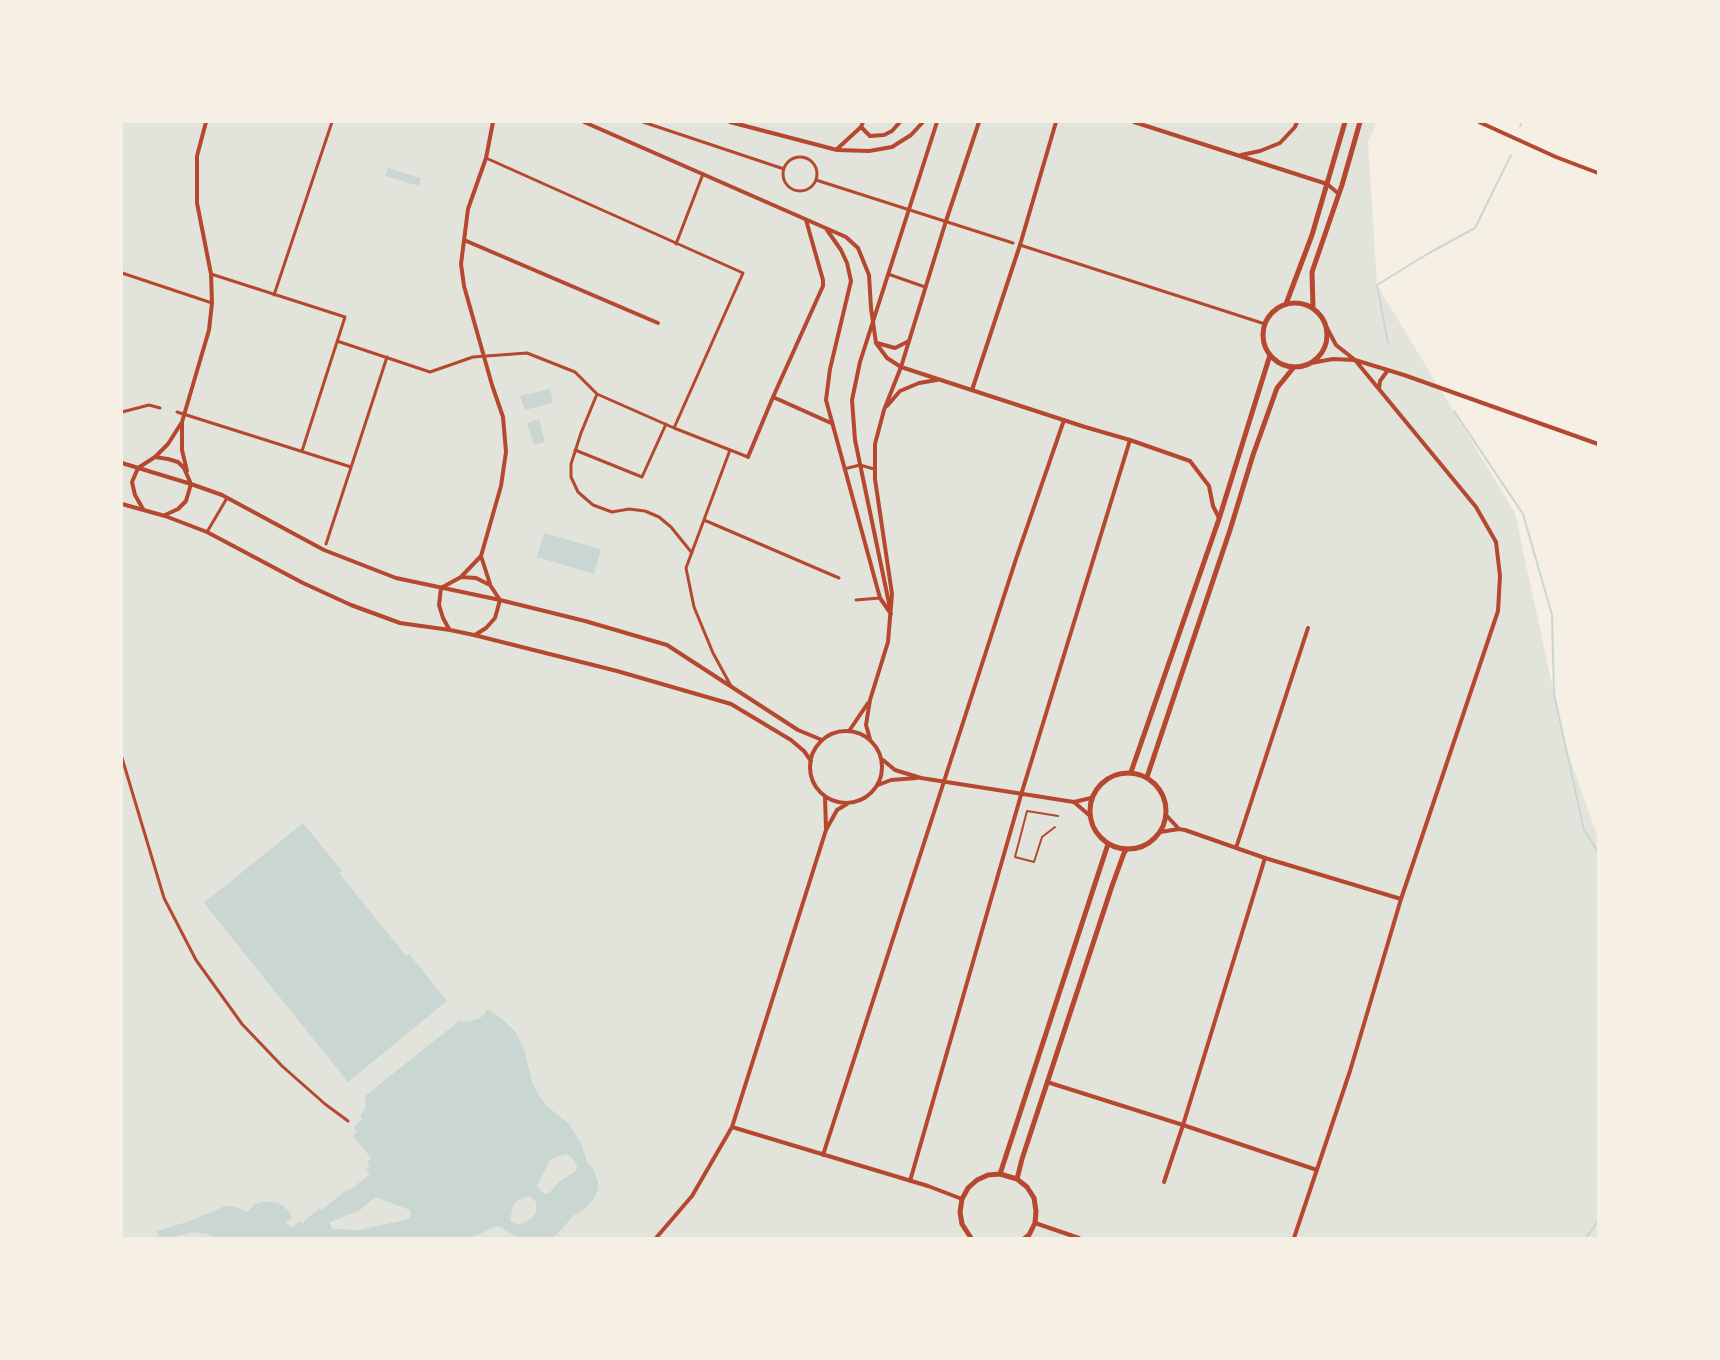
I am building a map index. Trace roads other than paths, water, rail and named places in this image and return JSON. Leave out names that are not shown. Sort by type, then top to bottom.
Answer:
[{"type":"street","points":[[143,510],[135,495],[132,482],[138,468],[155,457],[168,444],[182,422],[209,330],[212,303],[211,274],[196,203],[197,156],[206,122]]},
{"type":"street","points":[[274,295],[332,122]]},
{"type":"street","points":[[441,588],[461,577],[480,556],[501,486],[506,452],[503,417],[464,286],[461,264],[468,209],[486,158],[494,122]]},
{"type":"street","points":[[584,122],[846,237],[858,249],[869,275],[876,343],[887,358],[901,367],[1190,461],[1209,486],[1213,506],[1219,519]]},
{"type":"street","points":[[643,122],[784,169]]},
{"type":"street","points":[[730,122],[837,150],[870,151],[892,147],[911,135],[923,122]]},
{"type":"street","points":[[837,150],[862,124],[870,136],[884,135],[900,122]]},
{"type":"street","points":[[891,614],[855,440],[852,400],[860,362],[937,122]]},
{"type":"street","points":[[870,739],[866,725],[870,700],[888,642],[892,594],[875,469],[875,444],[884,410],[910,341],[925,287],[979,122]]},
{"type":"street","points":[[972,390],[1020,245],[1056,122]]},
{"type":"street","points":[[1134,122],[1327,184],[1339,194]]},
{"type":"street","points":[[1239,155],[1260,151],[1280,143],[1297,122]]},
{"type":"street","points":[[1286,304],[1312,235],[1345,122]]},
{"type":"street","points":[[1312,308],[1312,273],[1360,122]]},
{"type":"street","points":[[1480,122],[1556,158],[1599,173]]},
{"type":"street","points":[[486,158],[743,273],[674,428]]},
{"type":"street","points":[[794,158],[805,158],[814,164],[816,180],[807,189],[795,190],[785,182],[784,169],[786,164],[794,158]]},
{"type":"street","points":[[676,244],[703,174]]},
{"type":"street","points":[[816,180],[1013,243]]},
{"type":"street","points":[[337,341],[430,372],[473,357],[527,353],[575,372],[597,394],[748,457],[823,286],[806,219]]},
{"type":"street","points":[[825,228],[841,250],[851,281],[827,381],[826,400],[880,598],[891,614]]},
{"type":"street","points":[[464,240],[658,323]]},
{"type":"street","points":[[1020,245],[1265,324]]},
{"type":"street","points":[[122,273],[212,303]]},
{"type":"street","points":[[211,274],[345,317],[302,451]]},
{"type":"street","points":[[888,274],[925,287]]},
{"type":"street","points":[[1294,1239],[1350,1071],[1401,899],[1498,610],[1500,576],[1497,542],[1476,507],[1355,360],[1336,345],[1319,313],[1312,308],[1295,303],[1286,304],[1273,312],[1265,324],[1264,340],[1270,355],[1285,366],[1294,367],[1334,359],[1355,360],[1599,444]]},
{"type":"street","points":[[1311,363],[1325,348],[1328,338],[1327,328]]},
{"type":"street","points":[[876,343],[895,348],[910,341]]},
{"type":"street","points":[[1131,772],[1219,519],[1270,355]]},
{"type":"street","points":[[326,544],[387,357]]},
{"type":"street","points":[[1147,777],[1277,387],[1294,367]]},
{"type":"street","points":[[1379,389],[1384,374],[1388,370]]},
{"type":"street","points":[[884,410],[900,391],[919,383],[941,380]]},
{"type":"street","points":[[597,394],[571,464],[571,477],[578,492],[593,505],[612,512],[645,511],[659,517],[671,527],[692,553]]},
{"type":"street","points":[[773,397],[831,423]]},
{"type":"street","points":[[122,412],[149,405],[160,408]]},
{"type":"street","points":[[177,412],[351,467]]},
{"type":"street","points":[[823,1155],[1016,559],[1064,420]]},
{"type":"street","points":[[165,516],[178,509],[186,501],[191,484],[182,450],[182,422]]},
{"type":"street","points":[[575,450],[642,477],[666,424]]},
{"type":"street","points":[[910,1181],[1021,795],[1130,440]]},
{"type":"street","points":[[730,450],[686,568],[694,607],[713,652],[732,687]]},
{"type":"street","points":[[155,457],[178,462],[184,468],[191,484]]},
{"type":"street","points":[[122,463],[191,484],[227,498],[324,550],[396,578],[585,621],[667,645],[798,730],[822,740]]},
{"type":"street","points":[[844,469],[860,465],[875,469]]},
{"type":"street","points":[[207,532],[227,498]]},
{"type":"street","points":[[122,504],[165,516],[207,532],[303,583],[351,605],[400,623],[474,635],[617,671],[731,704],[791,740],[804,751],[811,761]]},
{"type":"street","points":[[704,520],[839,578]]},
{"type":"street","points":[[474,635],[495,618],[500,600],[490,585],[480,556]]},
{"type":"street","points":[[461,577],[476,578],[490,585]]},
{"type":"street","points":[[441,588],[439,605],[450,630]]},
{"type":"street","points":[[856,600],[880,598]]},
{"type":"street","points":[[1236,848],[1308,628]]},
{"type":"street","points":[[849,731],[870,700]]},
{"type":"street","points":[[656,1239],[692,1196],[732,1127],[826,830],[837,810],[847,804],[865,799],[872,793],[882,777],[882,760],[878,748],[860,733],[849,731],[830,735],[822,740],[813,753],[810,771],[818,790],[825,797],[847,804]]},
{"type":"street","points":[[122,758],[164,898],[196,960],[242,1024],[282,1066],[325,1104],[348,1120]]},
{"type":"street","points":[[882,760],[895,770],[921,778],[1074,802],[1091,798]]},
{"type":"street","points":[[1131,772],[1147,777],[1156,784],[1166,804],[1166,815],[1160,832],[1151,842],[1140,848],[1126,850],[1108,844],[1099,837],[1092,826],[1089,815],[1091,798],[1098,786],[1107,778],[1119,773],[1131,772]]},
{"type":"street","points":[[878,785],[891,780],[921,778]]},
{"type":"street","points":[[825,797],[826,830]]},
{"type":"street","points":[[1074,802],[1089,815]]},
{"type":"street","points":[[1166,815],[1179,829]]},
{"type":"street","points":[[1160,832],[1179,829],[1401,899]]},
{"type":"street","points":[[1000,1174],[1108,844]]},
{"type":"street","points":[[1017,1179],[1047,1082],[1126,850]]},
{"type":"street","points":[[1164,1182],[1265,858]]},
{"type":"street","points":[[1047,1082],[1317,1170]]},
{"type":"street","points":[[732,1127],[962,1199]]},
{"type":"street","points":[[971,1239],[962,1224],[960,1212],[962,1199],[968,1188],[977,1180],[988,1175],[1000,1174],[1017,1179],[1027,1187],[1034,1198],[1035,1223],[1025,1239]]},
{"type":"street","points":[[1035,1223],[1079,1239]]},
{"type":"lane","points":[[1055,826],[1042,837],[1034,862],[1015,857],[1027,811],[1058,816]]},
{"type":"waterway","points":[[1520,126],[1522,122]]},
{"type":"waterway","points":[[1388,343],[1377,285],[1475,228],[1511,155]]},
{"type":"waterway","points":[[1454,411],[1523,514],[1552,615],[1554,694],[1584,830],[1598,852]]},
{"type":"waterway","points":[[1586,1238],[1598,1221]]}]
